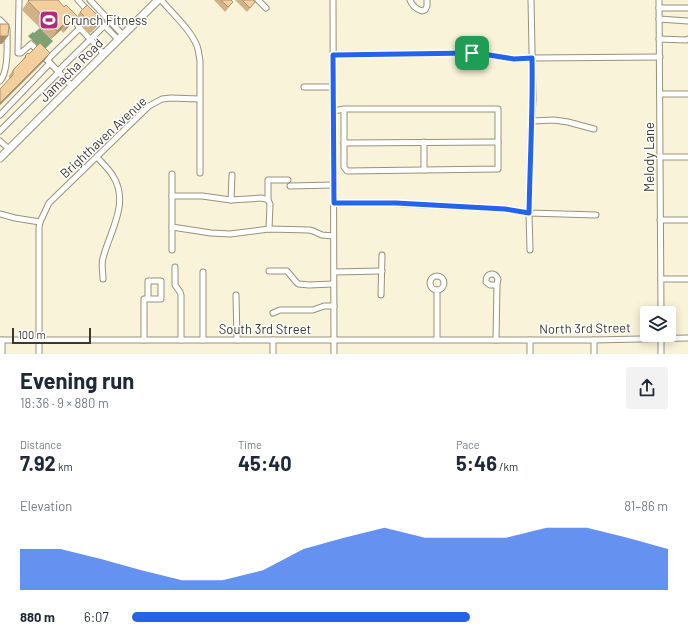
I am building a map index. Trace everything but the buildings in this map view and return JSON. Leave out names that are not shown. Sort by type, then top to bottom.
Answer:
[{"type":"main road","name":"Jamacha Road","points":[[0,158],[160,0]]},
{"type":"street","points":[[19,0],[18,53],[22,54],[31,44],[72,86]]},
{"type":"street","points":[[78,0],[104,26],[121,37]]},
{"type":"street","points":[[90,0],[121,37]]},
{"type":"street","points":[[160,0],[191,34],[199,52],[200,173]]},
{"type":"street","points":[[258,0],[266,8]]},
{"type":"street","points":[[333,0],[334,354]]},
{"type":"street","points":[[410,0],[415,8],[422,11],[425,10],[427,6],[426,0]]},
{"type":"street","points":[[530,250],[529,213],[533,99],[531,0]]},
{"type":"street","name":"Melody Lane","points":[[659,0],[661,306]]},
{"type":"street","points":[[659,8],[688,8]]},
{"type":"street","points":[[65,9],[104,54]]},
{"type":"street","points":[[659,19],[688,21]]},
{"type":"street","points":[[0,20],[7,29],[6,64],[0,81]]},
{"type":"street","points":[[0,131],[104,26]]},
{"type":"street","points":[[0,115],[80,28]]},
{"type":"street","points":[[660,39],[688,39]]},
{"type":"street","points":[[333,55],[477,53],[514,59],[660,58]]},
{"type":"street","points":[[304,88],[334,88]]},
{"type":"street","points":[[660,94],[688,94]]},
{"type":"street","name":"Brighthaven Avenue","points":[[40,222],[49,203],[149,106],[162,99],[199,99]]},
{"type":"street","points":[[334,111],[344,109],[498,109],[498,169],[347,170],[344,166],[344,109]]},
{"type":"street","points":[[532,121],[554,120],[594,129]]},
{"type":"street","points":[[0,141],[9,149]]},
{"type":"street","points":[[424,142],[424,170]]},
{"type":"street","points":[[344,143],[498,142]]},
{"type":"street","points":[[660,157],[688,157]]},
{"type":"street","points":[[97,158],[114,176],[120,196],[119,211],[103,258],[103,279]]},
{"type":"street","points":[[172,174],[172,250]]},
{"type":"street","points":[[231,200],[232,175]]},
{"type":"street","points":[[269,229],[270,204],[268,200],[268,180],[288,180]]},
{"type":"street","points":[[290,186],[334,185]]},
{"type":"street","points":[[172,196],[202,196],[231,200],[262,198],[268,200]]},
{"type":"street","points":[[334,203],[396,203],[505,209],[529,213],[596,214]]},
{"type":"street","points":[[0,214],[40,222],[39,354]]},
{"type":"street","points":[[660,220],[688,220]]},
{"type":"street","points":[[172,227],[211,233],[230,234],[269,229],[309,230],[322,235],[333,236]]},
{"type":"street","points":[[380,295],[382,255]]},
{"type":"street","points":[[176,267],[175,285],[181,295],[181,340]]},
{"type":"street","points":[[270,271],[286,271],[297,283],[303,285],[334,284]]},
{"type":"street","points":[[334,272],[382,271]]},
{"type":"street","points":[[203,272],[203,340]]},
{"type":"street","points":[[661,279],[688,279]]},
{"type":"street","points":[[144,340],[144,299],[148,299],[161,299],[161,281],[148,281],[148,299]]},
{"type":"street","points":[[496,340],[497,284]]},
{"type":"street","points":[[437,290],[437,339]]},
{"type":"street","points":[[236,295],[237,340]]},
{"type":"street","points":[[273,313],[280,310],[313,310],[324,306],[334,306]]},
{"type":"street","name":"North 3rd Street","points":[[530,340],[594,340],[640,337]]},
{"type":"street","name":"North 3rd Street","points":[[676,337],[688,338]]},
{"type":"street","points":[[1,340],[1,354]]},
{"type":"street","name":"South 3rd Street","points":[[1,340],[530,340]]},
{"type":"street","points":[[274,340],[274,354]]},
{"type":"street","points":[[530,340],[530,354]]},
{"type":"street","points":[[594,340],[594,354]]},
{"type":"street","points":[[661,342],[661,354]]},
{"type":"shaded area","points":[[40,28],[53,41],[43,51],[28,36]]},
{"type":"place","name":"Crunch Fitness","points":[[49,20]]},
{"type":"route","points":[[472,53],[514,59],[532,58],[533,99],[529,213],[505,209],[396,203],[334,203],[333,55],[472,53]]}]
